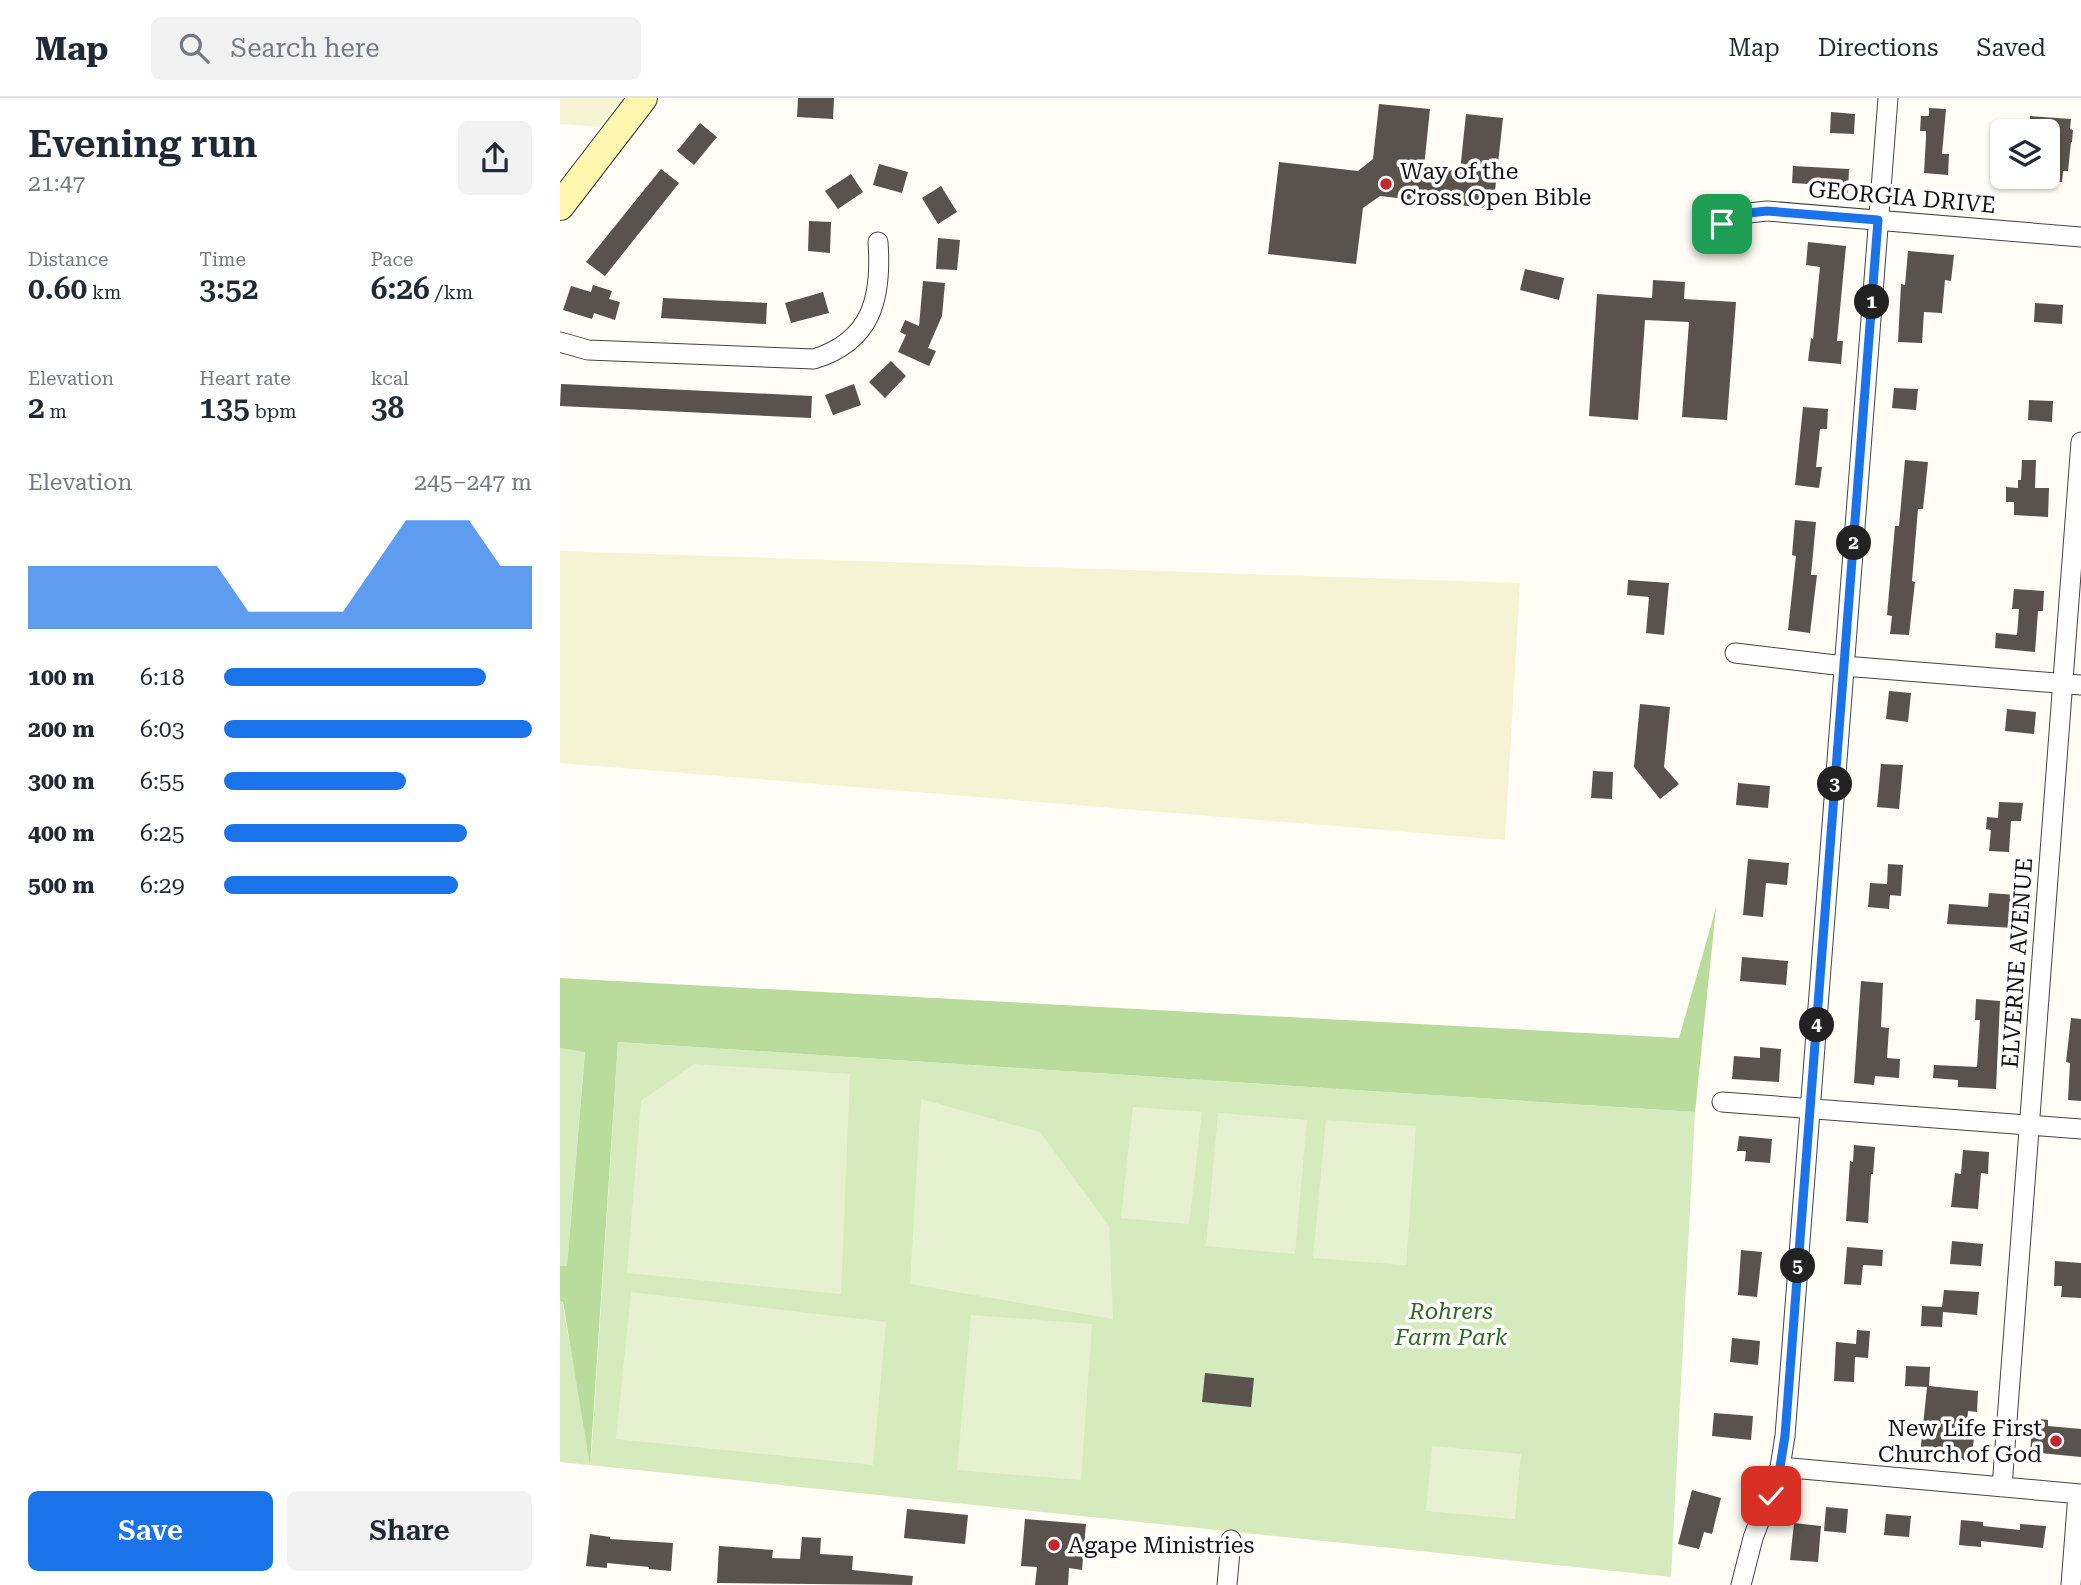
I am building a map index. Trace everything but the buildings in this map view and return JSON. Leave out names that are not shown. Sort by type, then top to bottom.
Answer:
[{"type":"main road","points":[[560,205],[643,98]]},
{"type":"street","points":[[1741,1585],[1753,1538],[1780,1467],[1785,1436],[1888,98]]},
{"type":"street","name":"GEORGIA DRIVE","points":[[1722,224],[1740,214],[1767,211],[2081,237]]},
{"type":"street","points":[[560,342],[588,350],[814,359],[830,354],[849,343],[866,322],[878,283],[878,243]]},
{"type":"street","name":"ELVERNE AVENUE","points":[[2002,1487],[2030,1125],[2072,684],[2081,442]]},
{"type":"street","points":[[1735,653],[1844,666],[2072,684]]},
{"type":"street","points":[[1721,1102],[2081,1129]]},
{"type":"street","points":[[1780,1467],[2080,1494],[2071,1585]]},
{"type":"street","points":[[1227,1585],[1231,1539]]},
{"type":"shaded area","points":[[560,98],[622,98],[600,127],[560,124]]},
{"type":"shaded area","points":[[560,551],[1520,583],[1505,840],[560,763]]},
{"type":"green space","points":[[1716,908],[1695,1112],[618,1042],[590,1465],[563,1302],[560,1301],[560,1266],[567,1266],[585,1052],[560,1048],[560,978],[1679,1038]]},
{"type":"green space","name":"Rohrers Farm Park","points":[[618,1042],[1695,1112],[1671,1577],[560,1462],[560,1301],[591,1460]]},
{"type":"green space","points":[[560,1048],[585,1051],[567,1266],[560,1266]]},
{"type":"green space","points":[[694,1064],[850,1074],[841,1294],[627,1273],[641,1101]]},
{"type":"green space","points":[[921,1099],[1040,1132],[1109,1226],[1113,1319],[910,1284]]},
{"type":"green space","points":[[1133,1107],[1202,1112],[1189,1224],[1121,1218]]},
{"type":"green space","points":[[1218,1113],[1307,1120],[1295,1254],[1206,1246]]},
{"type":"green space","points":[[1326,1120],[1416,1126],[1406,1265],[1313,1258]]},
{"type":"green space","points":[[631,1292],[886,1322],[873,1465],[616,1439]]},
{"type":"green space","points":[[971,1315],[1092,1324],[1081,1480],[957,1470]]},
{"type":"green space","points":[[1432,1446],[1521,1454],[1515,1519],[1426,1511]]},
{"type":"place","name":"Way of the Cross Open Bible","points":[[1386,184]]},
{"type":"place","name":"New Life First Church of God","points":[[2056,1441]]},
{"type":"place","name":"Agape Ministries","points":[[1054,1545]]},
{"type":"route","points":[[1722,224],[1740,214],[1767,211],[1878,220],[1785,1436],[1780,1467],[1771,1496]]}]
